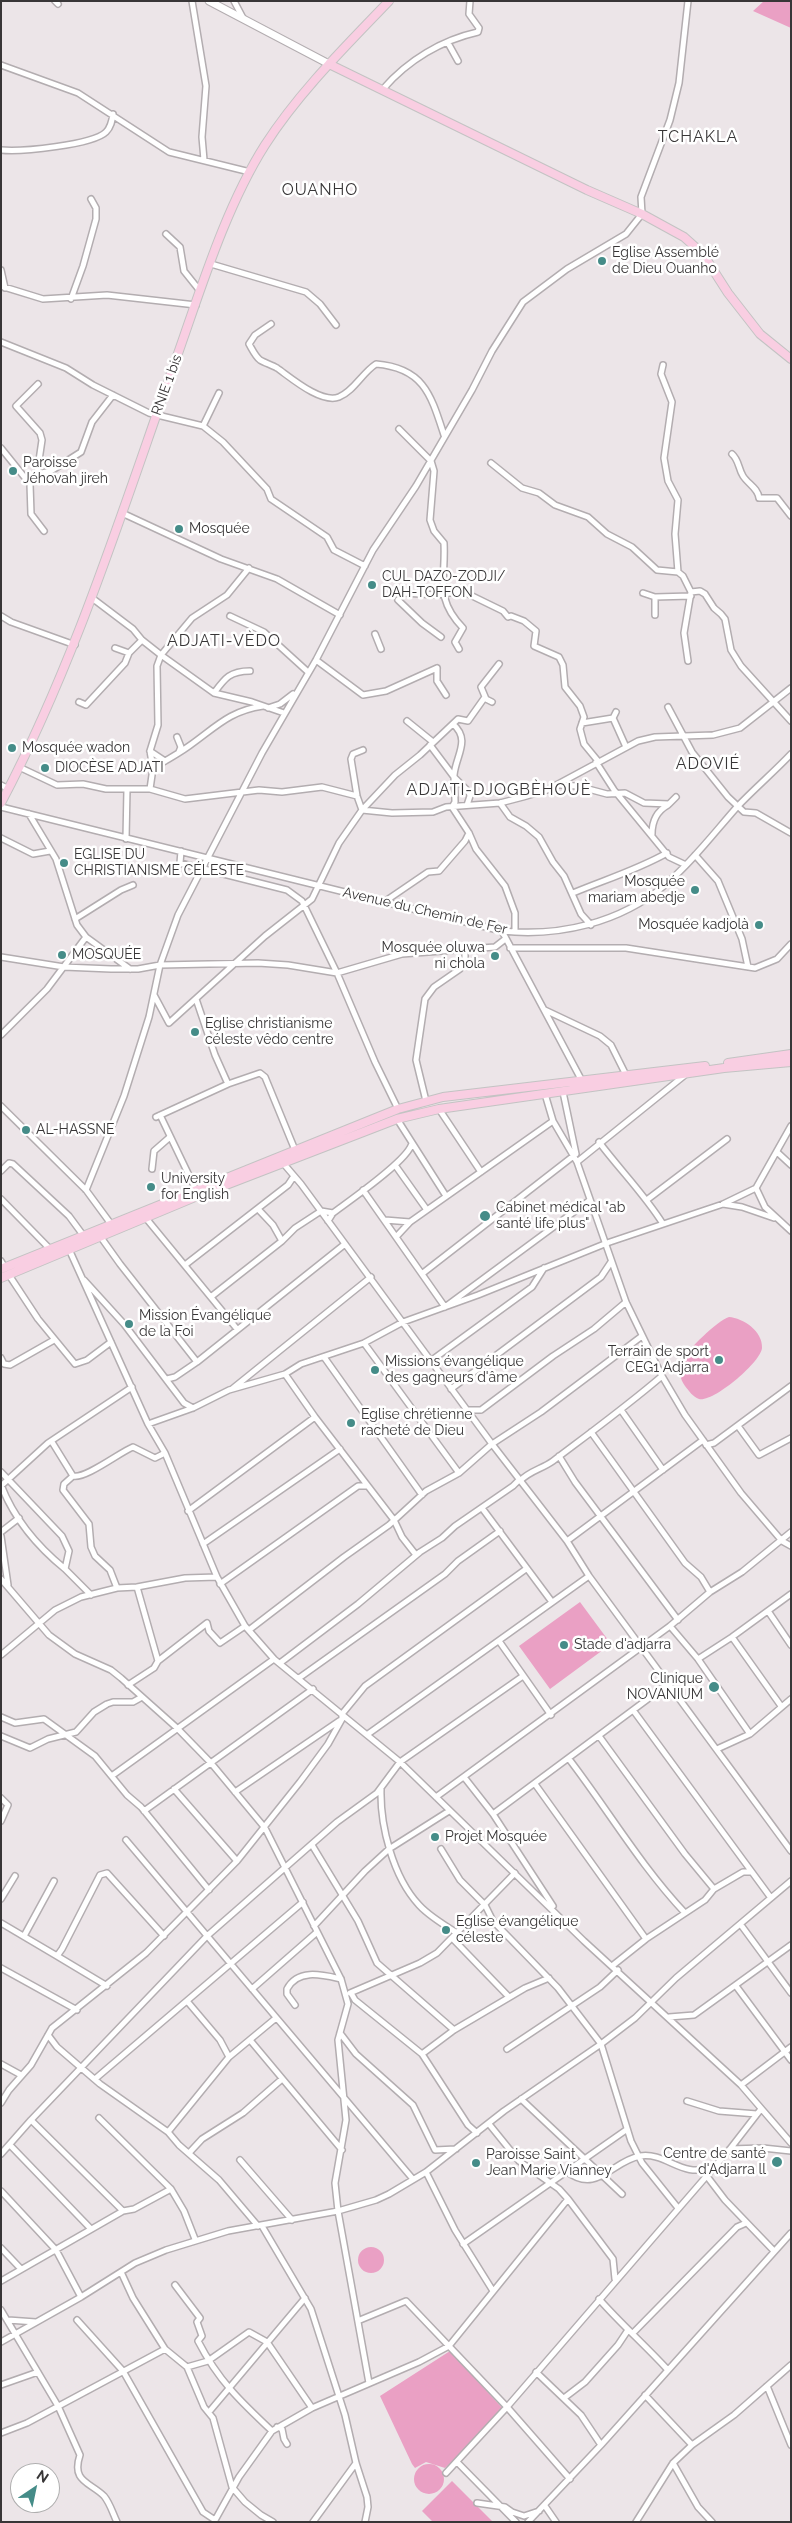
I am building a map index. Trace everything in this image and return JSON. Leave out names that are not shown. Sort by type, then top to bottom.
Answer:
[{"type":"main road","points":[[209,1],[245,22],[329,64],[587,190],[642,214],[694,245],[760,334],[791,359]]},
{"type":"main road","points":[[219,1],[245,22]]},
{"type":"main road","name":"RNIE 1 bis","points":[[1,805],[5,787],[19,767],[75,645],[200,292],[250,172],[280,122],[329,64],[389,1]]},
{"type":"main road","points":[[2,1266],[50,1249],[398,1109],[426,1101],[493,1090],[582,1081],[791,1054]]},
{"type":"main road","points":[[5,1277],[145,1217],[397,1119],[439,1109],[687,1073],[791,1062]]},
{"type":"street","points":[[192,1],[206,86],[202,146],[204,160]]},
{"type":"street","points":[[234,1],[245,22]]},
{"type":"street","points":[[383,89],[419,56],[457,37],[478,31],[479,28],[470,14],[470,1]]},
{"type":"street","points":[[86,1190],[124,1096],[154,995],[160,965],[178,915],[284,713],[316,660],[387,527],[431,461],[444,435],[522,302],[567,269],[626,234],[642,214],[641,197],[670,120],[679,83],[688,1]]},
{"type":"street","points":[[448,43],[458,61]]},
{"type":"street","points":[[1,65],[78,93],[169,152],[250,172]]},
{"type":"street","points":[[1,150],[28,151],[99,137],[111,125],[113,114]]},
{"type":"street","points":[[71,299],[83,266],[96,219],[96,208],[91,199]]},
{"type":"street","points":[[166,234],[180,247],[184,271],[200,292]]},
{"type":"street","points":[[211,264],[306,292],[320,304],[336,325]]},
{"type":"street","points":[[1,270],[3,287],[43,300],[107,295],[196,304]]},
{"type":"street","points":[[271,324],[255,335],[249,344],[258,359],[277,368],[298,385],[326,395],[340,396],[350,391],[365,371],[376,364],[402,368],[430,393],[444,435]]},
{"type":"street","points":[[2,344],[66,368],[113,395],[156,415],[195,422],[203,426],[223,442],[267,489],[272,499],[327,537],[334,550],[365,566]]},
{"type":"street","points":[[663,365],[661,374],[672,402],[664,458],[668,481],[678,500],[675,534],[678,572]]},
{"type":"street","points":[[38,384],[16,406],[40,433],[42,440],[37,474],[30,484],[31,514],[44,531]]},
{"type":"street","points":[[203,426],[219,393]]},
{"type":"street","points":[[37,474],[50,471],[81,452],[92,422],[113,395]]},
{"type":"street","points":[[398,429],[431,461],[434,471],[430,520],[434,531],[444,544],[442,594],[453,619],[463,628],[456,642],[459,649]]},
{"type":"street","points":[[1,448],[30,484]]},
{"type":"street","points":[[732,454],[737,459],[741,473],[754,488],[759,498],[776,498],[791,516]]},
{"type":"street","points":[[491,463],[522,488],[539,493],[555,505],[588,517],[607,534],[632,547],[658,570],[678,572],[683,576],[691,594],[684,633],[688,661]]},
{"type":"street","points":[[122,513],[221,558],[277,579],[340,615]]},
{"type":"street","points":[[150,789],[153,768],[150,751],[158,725],[157,666],[160,655],[192,618],[227,595],[249,568]]},
{"type":"street","points":[[403,593],[442,594],[462,591],[503,611],[508,617],[511,616],[524,622],[536,631],[534,646],[559,658],[563,664],[565,687],[580,706],[584,717],[580,729],[584,744],[618,794],[667,853],[676,861],[686,865]]},
{"type":"street","points":[[643,593],[655,597],[691,594],[700,591],[706,594],[714,608],[725,619],[732,650],[741,666],[791,721]]},
{"type":"street","points":[[655,597],[655,615]]},
{"type":"street","points":[[92,598],[133,629],[142,640],[160,655],[214,693],[284,713]]},
{"type":"street","points":[[398,600],[422,623],[441,637]]},
{"type":"street","points":[[1,616],[16,624],[75,645]]},
{"type":"street","points":[[230,616],[264,632],[308,672]]},
{"type":"street","points":[[375,634],[381,648]]},
{"type":"street","points":[[79,702],[86,705],[125,663],[128,653],[142,640]]},
{"type":"street","points":[[115,648],[128,653]]},
{"type":"street","points":[[316,660],[363,695],[386,691],[436,668],[437,680],[446,695]]},
{"type":"street","points":[[492,702],[485,697],[481,687],[499,664]]},
{"type":"street","points":[[214,693],[224,679],[233,673],[250,671]]},
{"type":"street","points":[[362,810],[417,813],[500,802],[548,790],[626,747],[655,736],[713,735],[740,728],[791,688]]},
{"type":"street","points":[[153,768],[230,716],[243,709],[266,707],[290,697],[298,689]]},
{"type":"street","points":[[154,995],[169,1023],[233,964],[312,899],[320,886],[339,843],[362,810],[395,775],[458,719],[468,721],[485,697]]},
{"type":"street","points":[[668,708],[682,735],[713,780],[738,806],[746,813],[756,813],[791,832]]},
{"type":"street","points":[[613,718],[616,712]]},
{"type":"street","points":[[582,723],[613,718]]},
{"type":"street","points":[[613,718],[626,747]]},
{"type":"street","points":[[407,721],[431,744],[454,777],[469,792],[468,805]]},
{"type":"street","points":[[452,807],[455,802],[454,777],[463,745],[458,729],[453,724]]},
{"type":"street","points":[[177,737],[180,747],[179,752]]},
{"type":"street","points":[[362,810],[357,796],[351,756],[363,750]]},
{"type":"street","points":[[150,751],[165,761]]},
{"type":"street","name":"Avenue du Chemin de Fer","points":[[1,805],[126,839],[502,931],[564,931],[591,925],[657,891],[686,865],[738,806],[791,754]]},
{"type":"street","points":[[19,767],[57,785],[83,784],[106,789],[150,789],[185,799],[260,790],[282,792],[322,787],[357,796]]},
{"type":"street","points":[[557,785],[628,794],[644,803],[668,804]]},
{"type":"street","points":[[126,789],[126,839]]},
{"type":"street","points":[[652,834],[652,826],[658,812],[676,797]]},
{"type":"street","points":[[500,802],[510,817],[526,826],[538,837],[573,894],[581,914],[591,925]]},
{"type":"street","points":[[452,807],[469,833],[476,849],[508,893],[515,913],[515,932]]},
{"type":"street","points":[[29,814],[56,859],[75,919],[86,937],[131,969]]},
{"type":"street","points":[[384,902],[428,872],[439,871],[465,841],[469,833]]},
{"type":"street","points":[[1,838],[33,854],[50,851]]},
{"type":"street","points":[[181,851],[180,863],[202,867],[287,890],[297,896],[304,904],[398,1109]]},
{"type":"street","points":[[573,894],[643,867],[667,853]]},
{"type":"street","points":[[695,855],[718,881],[742,939],[748,967]]},
{"type":"street","points":[[75,919],[121,890],[133,885]]},
{"type":"street","points":[[502,931],[504,940],[545,1010],[550,1024],[582,1081]]},
{"type":"street","points":[[1,1035],[47,989],[86,937]]},
{"type":"street","points":[[1,957],[64,967],[131,969],[160,965],[288,965],[337,973],[402,954],[495,947],[504,940]]},
{"type":"street","points":[[510,948],[626,948],[756,968],[777,959],[791,944]]},
{"type":"street","points":[[426,1101],[416,1060],[425,1000],[434,987],[460,968],[465,961],[465,949]]},
{"type":"street","points":[[196,999],[215,1055],[228,1084]]},
{"type":"street","points":[[545,1010],[600,1036],[612,1045],[626,1075]]},
{"type":"street","points":[[196,1190],[158,1116],[228,1084],[260,1073],[264,1077],[295,1150]]},
{"type":"street","points":[[577,1162],[599,1142],[667,1092],[687,1073]]},
{"type":"street","points":[[423,1273],[573,1155],[576,1151],[563,1092]]},
{"type":"street","points":[[544,1094],[553,1121],[577,1162],[607,1243],[611,1262],[626,1302],[662,1376],[704,1442],[741,1493],[782,1541],[791,1546]]},
{"type":"street","points":[[1,1106],[86,1190],[111,1224]]},
{"type":"street","points":[[439,1109],[481,1172]]},
{"type":"street","points":[[397,1119],[446,1196]]},
{"type":"street","points":[[396,1237],[410,1222],[553,1121]]},
{"type":"street","points":[[148,1424],[193,1408],[229,1390],[285,1374],[301,1364],[364,1343],[403,1322],[607,1243],[723,1204],[756,1188],[791,1126]]},
{"type":"street","points":[[152,1169],[154,1151],[170,1137]]},
{"type":"street","points":[[648,1200],[727,1139]]},
{"type":"street","points":[[599,1142],[638,1192],[648,1200],[663,1224]]},
{"type":"street","points":[[328,1222],[333,1213],[395,1165],[410,1150],[412,1143]]},
{"type":"street","points":[[777,1152],[791,1165]]},
{"type":"street","points":[[1,1171],[9,1163],[13,1164],[69,1216],[83,1235]]},
{"type":"street","points":[[284,1163],[371,1277],[492,1444],[521,1479],[524,1486],[567,1541],[589,1576],[791,1851]]},
{"type":"street","points":[[395,1165],[427,1210]]},
{"type":"street","points":[[185,1265],[290,1183],[294,1176]]},
{"type":"street","points":[[290,1183],[301,1184]]},
{"type":"street","points":[[756,1188],[765,1207],[775,1219],[791,1231]]},
{"type":"street","points":[[363,1190],[445,1307]]},
{"type":"street","points":[[1,1199],[50,1249]]},
{"type":"street","points":[[445,1307],[590,1200]]},
{"type":"street","points":[[723,1204],[775,1219]]},
{"type":"street","points":[[258,1209],[282,1241]]},
{"type":"street","points":[[212,1296],[282,1241],[295,1228],[321,1211],[333,1213]]},
{"type":"street","points":[[145,1217],[212,1296],[237,1329]]},
{"type":"street","points":[[384,1220],[410,1222]]},
{"type":"street","points":[[391,1229],[395,1222]]},
{"type":"street","points":[[100,1236],[197,1362]]},
{"type":"street","points":[[66,1242],[148,1424],[165,1453],[220,1584],[247,1628],[274,1659],[400,1762],[612,1966],[740,2085],[791,2143]]},
{"type":"street","points":[[167,1379],[175,1377],[197,1362],[345,1244]]},
{"type":"street","points":[[451,1389],[601,1277],[611,1262]]},
{"type":"street","points":[[432,1360],[532,1287],[544,1268]]},
{"type":"street","points":[[81,1276],[124,1324],[184,1403],[193,1408]]},
{"type":"street","points":[[5,1277],[54,1340],[76,1364],[86,1360],[111,1342]]},
{"type":"street","points":[[229,1390],[371,1277]]},
{"type":"street","points":[[467,1410],[481,1410],[553,1356],[596,1328],[626,1302]]},
{"type":"street","points":[[128,1685],[154,1668],[158,1661],[207,1623],[209,1631],[220,1643],[247,1628],[389,1525],[422,1495],[459,1473],[492,1444],[541,1412],[642,1336]]},
{"type":"street","points":[[1,1358],[4,1364],[10,1365],[54,1340]]},
{"type":"street","points":[[364,1343],[459,1473]]},
{"type":"street","points":[[324,1357],[422,1495]]},
{"type":"street","points":[[253,1372],[259,1381]]},
{"type":"street","points":[[285,1374],[315,1417],[394,1520],[396,1527],[412,1550],[418,1554]]},
{"type":"street","points":[[280,1663],[358,1604],[455,1526],[521,1479],[559,1456],[621,1410],[662,1376]]},
{"type":"street","points":[[175,1377],[177,1392]]},
{"type":"street","points":[[567,1541],[634,1490],[704,1442],[714,1443],[791,1386]]},
{"type":"street","points":[[91,1595],[43,1549],[6,1499],[1,1485],[65,1430],[97,1412],[132,1387]]},
{"type":"street","points":[[181,1412],[184,1403]]},
{"type":"street","points":[[621,1410],[663,1470]]},
{"type":"street","points":[[188,1511],[315,1417]]},
{"type":"street","points":[[738,1426],[759,1455],[791,1438]]},
{"type":"street","points":[[591,1432],[686,1563],[700,1577],[710,1592]]},
{"type":"street","points":[[52,1442],[73,1476]]},
{"type":"street","points":[[117,1588],[110,1570],[95,1556],[91,1546],[88,1524],[63,1490],[64,1484],[73,1476],[80,1476],[112,1460],[133,1446],[155,1458],[165,1453]]},
{"type":"street","points":[[203,1544],[340,1449]]},
{"type":"street","points":[[559,1456],[678,1620]]},
{"type":"street","points":[[1,1472],[40,1511],[66,1544],[69,1552],[65,1569]]},
{"type":"street","points":[[220,1584],[358,1486],[362,1479]]},
{"type":"street","points":[[358,1486],[367,1486]]},
{"type":"street","points":[[513,1486],[524,1486]]},
{"type":"street","points":[[482,1508],[552,1602]]},
{"type":"street","points":[[1,1532],[19,1518]]},
{"type":"street","points":[[299,1678],[445,1574],[458,1561],[500,1531]]},
{"type":"street","points":[[436,1797],[464,1777],[484,1759],[551,1714],[670,1626],[710,1592],[742,1572],[791,1532]]},
{"type":"street","points":[[1,1536],[9,1586]]},
{"type":"street","points":[[1,2103],[9,2090],[31,2065],[48,2034],[60,2021],[107,1986],[164,1936],[237,1861],[306,1775],[342,1716],[365,1686],[526,1568]]},
{"type":"street","points":[[368,1734],[589,1576]]},
{"type":"street","points":[[1,1656],[55,1610],[81,1597],[117,1588],[137,1587],[186,1578],[217,1577]]},
{"type":"street","points":[[1,1579],[9,1586],[38,1623],[64,1647],[88,1661],[110,1670],[177,1728],[211,1763],[265,1828],[286,1867],[316,1933],[349,1993],[355,2000],[422,2054],[468,2125],[477,2133]]},
{"type":"street","points":[[137,1587],[158,1661]]},
{"type":"street","points":[[698,1658],[732,1637],[791,1594]]},
{"type":"street","points":[[768,1611],[791,1645]]},
{"type":"street","points":[[670,1626],[698,1658],[750,1734]]},
{"type":"street","points":[[732,1637],[781,1706]]},
{"type":"street","points":[[499,1641],[551,1714]]},
{"type":"street","points":[[113,1776],[274,1659]]},
{"type":"street","points":[[1,2154],[81,2067],[207,1936],[337,1822],[381,1789],[400,1762],[523,1676]]},
{"type":"street","points":[[493,1814],[668,1684]]},
{"type":"street","points":[[144,1811],[313,1689]]},
{"type":"street","points":[[1,1736],[30,1748],[76,1732],[94,1712],[107,1704],[133,1702],[142,1697]]},
{"type":"street","points":[[717,1749],[750,1734],[791,1699]]},
{"type":"street","points":[[162,1715],[167,1708]]},
{"type":"street","points":[[634,1710],[770,1898]]},
{"type":"street","points":[[235,1792],[342,1716]]},
{"type":"street","points":[[1,1717],[16,1723],[44,1719],[95,1756],[210,1890]]},
{"type":"street","points":[[599,1736],[714,1889]]},
{"type":"street","points":[[569,1759],[603,1802],[618,1829],[667,1894],[684,1913]]},
{"type":"street","points":[[464,1777],[493,1814],[558,1914]]},
{"type":"street","points":[[535,1784],[646,1939]]},
{"type":"street","points":[[174,1789],[237,1861]]},
{"type":"street","points":[[381,1789],[380,1805],[389,1849],[411,1895],[420,1906],[454,1935],[509,1997]]},
{"type":"street","points":[[1,1798],[8,1805],[8,1808],[1,1821]]},
{"type":"street","points":[[314,1926],[365,1870],[389,1849],[449,1811]]},
{"type":"street","points":[[126,1840],[412,2178]]},
{"type":"street","points":[[312,1845],[344,1895],[358,1921],[372,1955],[390,1976],[454,2030]]},
{"type":"street","points":[[440,1848],[460,1880],[485,1905],[493,1921],[549,1978],[602,2044],[626,2130],[638,2156],[678,2208]]},
{"type":"street","points":[[612,1966],[646,1939],[705,1900],[714,1889],[743,1872],[751,1872]]},
{"type":"street","points":[[56,1956],[62,1949],[100,1875],[104,1873],[114,1878],[164,1936]]},
{"type":"street","points":[[349,1993],[431,1957],[515,1873]]},
{"type":"street","points":[[1,1899],[15,1876]]},
{"type":"street","points":[[24,1936],[54,1881]]},
{"type":"street","points":[[1,2342],[146,2258],[195,2239],[338,2211],[376,2200],[412,2178],[426,2172],[521,2099],[602,2044],[652,2002],[676,1978],[791,1881]]},
{"type":"street","points":[[95,2079],[303,1902]]},
{"type":"street","points":[[1,1923],[107,1986]]},
{"type":"street","points":[[741,1925],[791,1993]]},
{"type":"street","points":[[252,1989],[316,1933]]},
{"type":"street","points":[[668,2017],[694,2014],[736,1986],[791,1945]]},
{"type":"street","points":[[1,1968],[77,2010]]},
{"type":"street","points":[[507,2049],[600,1987],[618,1970]]},
{"type":"street","points":[[295,2005],[287,1994],[287,1989],[301,1976],[308,1974],[342,1979]]},
{"type":"street","points":[[422,2054],[454,2030],[509,1997],[549,1978]]},
{"type":"street","points":[[736,1986],[791,2060]]},
{"type":"street","points":[[349,1993],[348,2013],[340,2033],[338,2047],[346,2120],[335,2184],[338,2211],[360,2320],[369,2383]]},
{"type":"street","points":[[186,2001],[220,2040],[229,2057]]},
{"type":"street","points":[[168,2132],[229,2057],[276,2018]]},
{"type":"street","points":[[340,2033],[356,2054],[413,2104],[435,2150],[457,2149]]},
{"type":"street","points":[[48,2034],[57,2048],[95,2079],[168,2132],[219,2180],[260,2226],[306,2298],[338,2397],[346,2415],[368,2507],[365,2522]]},
{"type":"street","points":[[250,2040],[342,2150]]},
{"type":"street","points":[[740,2085],[791,2047]]},
{"type":"street","points":[[1,2064],[21,2075]]},
{"type":"street","points":[[189,2152],[202,2139],[243,2113],[282,2079]]},
{"type":"street","points":[[1,2095],[9,2090]]},
{"type":"street","points":[[521,2099],[622,2194]]},
{"type":"street","points":[[687,2101],[719,2111],[757,2114]]},
{"type":"street","points":[[446,2473],[507,2407],[615,2279],[730,2148],[761,2109]]},
{"type":"street","points":[[99,2118],[171,2189],[184,2211],[195,2239]]},
{"type":"street","points":[[31,2120],[123,2211]]},
{"type":"street","points":[[489,2124],[519,2161],[568,2199],[613,2260],[615,2279]]},
{"type":"street","points":[[463,2244],[626,2130]]},
{"type":"street","points":[[10,2145],[91,2230]]},
{"type":"street","points":[[730,2148],[763,2148],[791,2151]]},
{"type":"street","points":[[566,2171],[581,2181],[592,2180],[638,2156],[652,2157],[693,2171],[714,2166]]},
{"type":"street","points":[[240,2160],[292,2220]]},
{"type":"street","points":[[426,2172],[463,2244],[494,2291]]},
{"type":"street","points":[[706,2175],[746,2223],[774,2252]]},
{"type":"street","points":[[1,2281],[123,2211],[134,2209],[171,2189]]},
{"type":"street","points":[[1,2192],[56,2250],[81,2297]]},
{"type":"street","points":[[77,2320],[123,2371],[203,2512],[214,2521],[232,2487],[275,2429],[312,2408],[450,2346],[568,2199]]},
{"type":"street","points":[[564,2398],[585,2382],[630,2332],[737,2227],[746,2223]]},
{"type":"street","points":[[528,2522],[601,2445],[791,2233]]},
{"type":"street","points":[[1,2248],[21,2269]]},
{"type":"street","points":[[121,2272],[133,2298],[165,2349],[187,2367],[200,2399],[218,2431],[232,2487],[245,2502],[261,2515],[274,2522]]},
{"type":"street","points":[[174,2286],[200,2318],[198,2322],[202,2336],[198,2341],[227,2388],[275,2429],[282,2429],[287,2444]]},
{"type":"street","points":[[209,2412],[227,2388],[306,2298]]},
{"type":"street","points":[[599,2299],[668,2369]]},
{"type":"street","points":[[360,2320],[406,2300],[507,2407],[570,2479]]},
{"type":"street","points":[[1,2310],[58,2406],[80,2455],[78,2462],[80,2478],[85,2484],[104,2497],[118,2522]]},
{"type":"street","points":[[8,2320],[36,2322]]},
{"type":"street","points":[[187,2367],[208,2360],[250,2332],[267,2342],[312,2408]]},
{"type":"street","points":[[1,2433],[58,2406],[165,2349]]},
{"type":"street","points":[[636,2522],[673,2463],[692,2445],[734,2415],[791,2365]]},
{"type":"street","points":[[1,2385],[38,2372]]},
{"type":"street","points":[[536,2372],[590,2426],[601,2445]]},
{"type":"street","points":[[767,2386],[790,2441]]},
{"type":"street","points":[[645,2395],[692,2445]]},
{"type":"street","points":[[457,2462],[516,2522]]},
{"type":"street","points":[[313,2522],[356,2463]]},
{"type":"street","points":[[673,2463],[698,2507],[712,2522]]},
{"type":"street","points":[[477,2504],[500,2506],[524,2516],[539,2511]]},
{"type":"street","points":[[545,2506],[556,2522]]},
{"type":"shaded area","points":[[764,1],[791,1],[791,28],[753,11]]},
{"type":"shaded area","name":"Terrain de sport CEG1 Adjarra","points":[[729,1317],[746,1323],[756,1331],[761,1342],[760,1354],[745,1371],[725,1388],[706,1399],[699,1399],[691,1394],[682,1380],[680,1371],[682,1361],[703,1336]]},
{"type":"shaded area","points":[[580,1602],[611,1644],[550,1689],[519,1646]]},
{"type":"shaded area","points":[[371,2247],[380,2251],[384,2260],[380,2269],[371,2273],[362,2269],[358,2260],[362,2251]]},
{"type":"shaded area","points":[[450,2351],[506,2412],[445,2468],[426,2462],[415,2468],[380,2396]]},
{"type":"shaded area","points":[[429,2464],[439,2469],[444,2479],[439,2489],[429,2494],[419,2489],[414,2479],[419,2469]]},
{"type":"shaded area","points":[[452,2481],[493,2522],[433,2522],[422,2511]]},
{"type":"place","name":"Eglise Assemblé de Dieu Ouanho","points":[[602,261]]},
{"type":"place","name":"Paroisse Jéhovah jireh","points":[[13,471]]},
{"type":"place","name":"Mosquée","points":[[179,529]]},
{"type":"place","name":"CUL DAZO-ZODJI/ DAH-TOFFON","points":[[372,585]]},
{"type":"place","name":"Mosquée wadon","points":[[12,748]]},
{"type":"place","name":"DIOCÈSE ADJATI","points":[[45,768]]},
{"type":"place","name":"EGLISE DU CHRISTIANISME CÉLESTE","points":[[64,863]]},
{"type":"place","name":"Mosquée mariam abedje","points":[[695,890]]},
{"type":"place","name":"Mosquée kadjolà","points":[[759,925]]},
{"type":"place","name":"MOSQUÉE","points":[[62,955]]},
{"type":"place","name":"Mosquée oluwa ni chola","points":[[495,956]]},
{"type":"place","name":"Eglise christianisme céleste vêdo centre","points":[[195,1032]]},
{"type":"place","name":"AL-HASSNE","points":[[26,1130]]},
{"type":"place","name":"University for English","points":[[151,1187]]},
{"type":"place","name":"Cabinet médical \"ab santé life plus\"","points":[[485,1216]]},
{"type":"place","name":"Mission Évangélique de la Foi","points":[[129,1324]]},
{"type":"place","name":"Terrain de sport CEG1 Adjarra","points":[[719,1360]]},
{"type":"place","name":"Missions évangélique des gagneurs d'âme","points":[[375,1370]]},
{"type":"place","name":"Eglise chrétienne racheté de Dieu","points":[[351,1423]]},
{"type":"place","name":"Stade d'adjarra","points":[[564,1645]]},
{"type":"place","name":"Clinique NOVANIUM","points":[[714,1687]]},
{"type":"place","name":"Projet Mosquée","points":[[435,1837]]},
{"type":"place","name":"Eglise évangélique céleste","points":[[446,1930]]},
{"type":"place","name":"Centre de santé d'Adjarra ll","points":[[777,2162]]},
{"type":"place","name":"Paroisse Saint Jean Marie Vianney","points":[[476,2163]]},
{"type":"district","name":"TCHAKLA","points":[[698,137]]},
{"type":"district","name":"OUANHO","points":[[320,190]]},
{"type":"district","name":"ADJATI-VÈDO","points":[[224,641]]},
{"type":"district","name":"ADOVIÉ","points":[[708,764]]},
{"type":"district","name":"ADJATI-DJOGBÈHOUÈ","points":[[499,790]]}]
